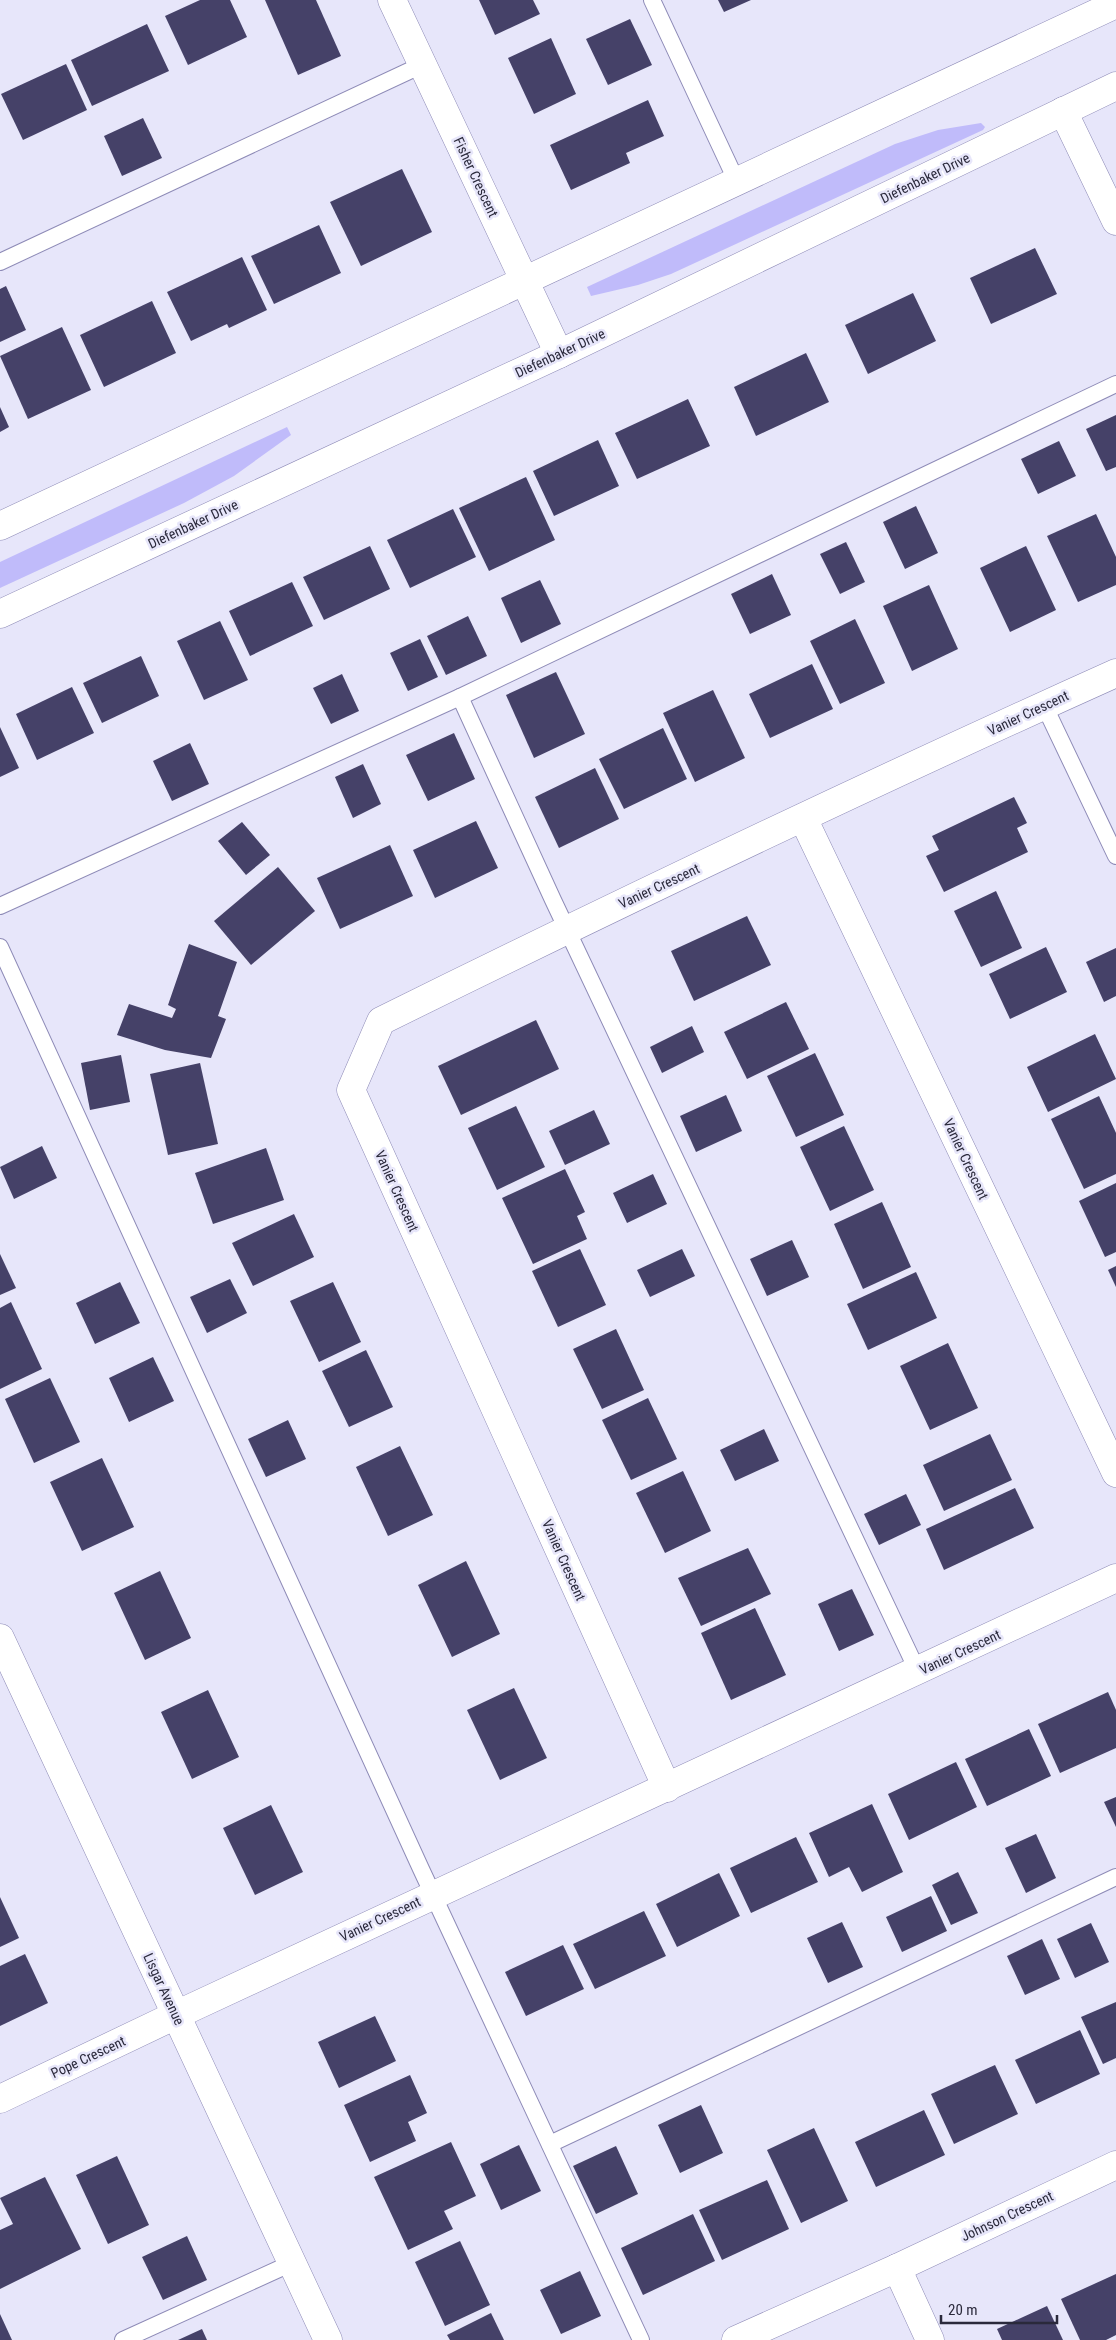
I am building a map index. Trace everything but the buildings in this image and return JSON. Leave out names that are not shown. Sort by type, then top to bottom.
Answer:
[{"type":"street","name":"Fisher Crescent","points":[[392,0],[424,64],[559,354]]},
{"type":"street","points":[[0,526],[526,282],[736,180],[1116,4]]},
{"type":"street","name":"Diefenbaker Drive","points":[[0,614],[559,354],[1116,86]]},
{"type":"street","points":[[1063,111],[1116,221]]},
{"type":"street","name":"Vanier Crescent","points":[[667,1788],[351,1090],[381,1021],[567,929],[1116,673]]},
{"type":"street","name":"Vanier Crescent","points":[[803,818],[1116,1473]]},
{"type":"street","name":"Vanier Crescent","points":[[176,2015],[918,1672],[1116,1578]]},
{"type":"street","name":"Lisgar Avenue","points":[[0,1638],[328,2340]]},
{"type":"street","name":"Pope Crescent","points":[[0,2099],[176,2015]]},
{"type":"street","name":"Johnson Crescent","points":[[736,2340],[897,2268],[1116,2165]]},
{"type":"street","points":[[897,2268],[930,2340]]},
{"type":"lane","points":[[652,0],[736,180]]},
{"type":"lane","points":[[0,262],[424,64]]},
{"type":"lane","points":[[0,906],[460,697],[1116,384]]},
{"type":"lane","points":[[460,697],[567,929],[918,1672]]},
{"type":"lane","points":[[1044,705],[1116,856]]},
{"type":"lane","points":[[0,946],[433,1895],[640,2340]]},
{"type":"lane","points":[[550,2144],[1116,1877]]},
{"type":"lane","points":[[122,2340],[292,2262]]},
{"type":"shaded area","points":[[981,123],[985,127],[983,130],[671,274],[638,285],[591,296],[587,287],[895,144],[938,130]]},
{"type":"shaded area","points":[[287,427],[291,435],[234,476],[184,503],[0,588],[0,562]]}]
